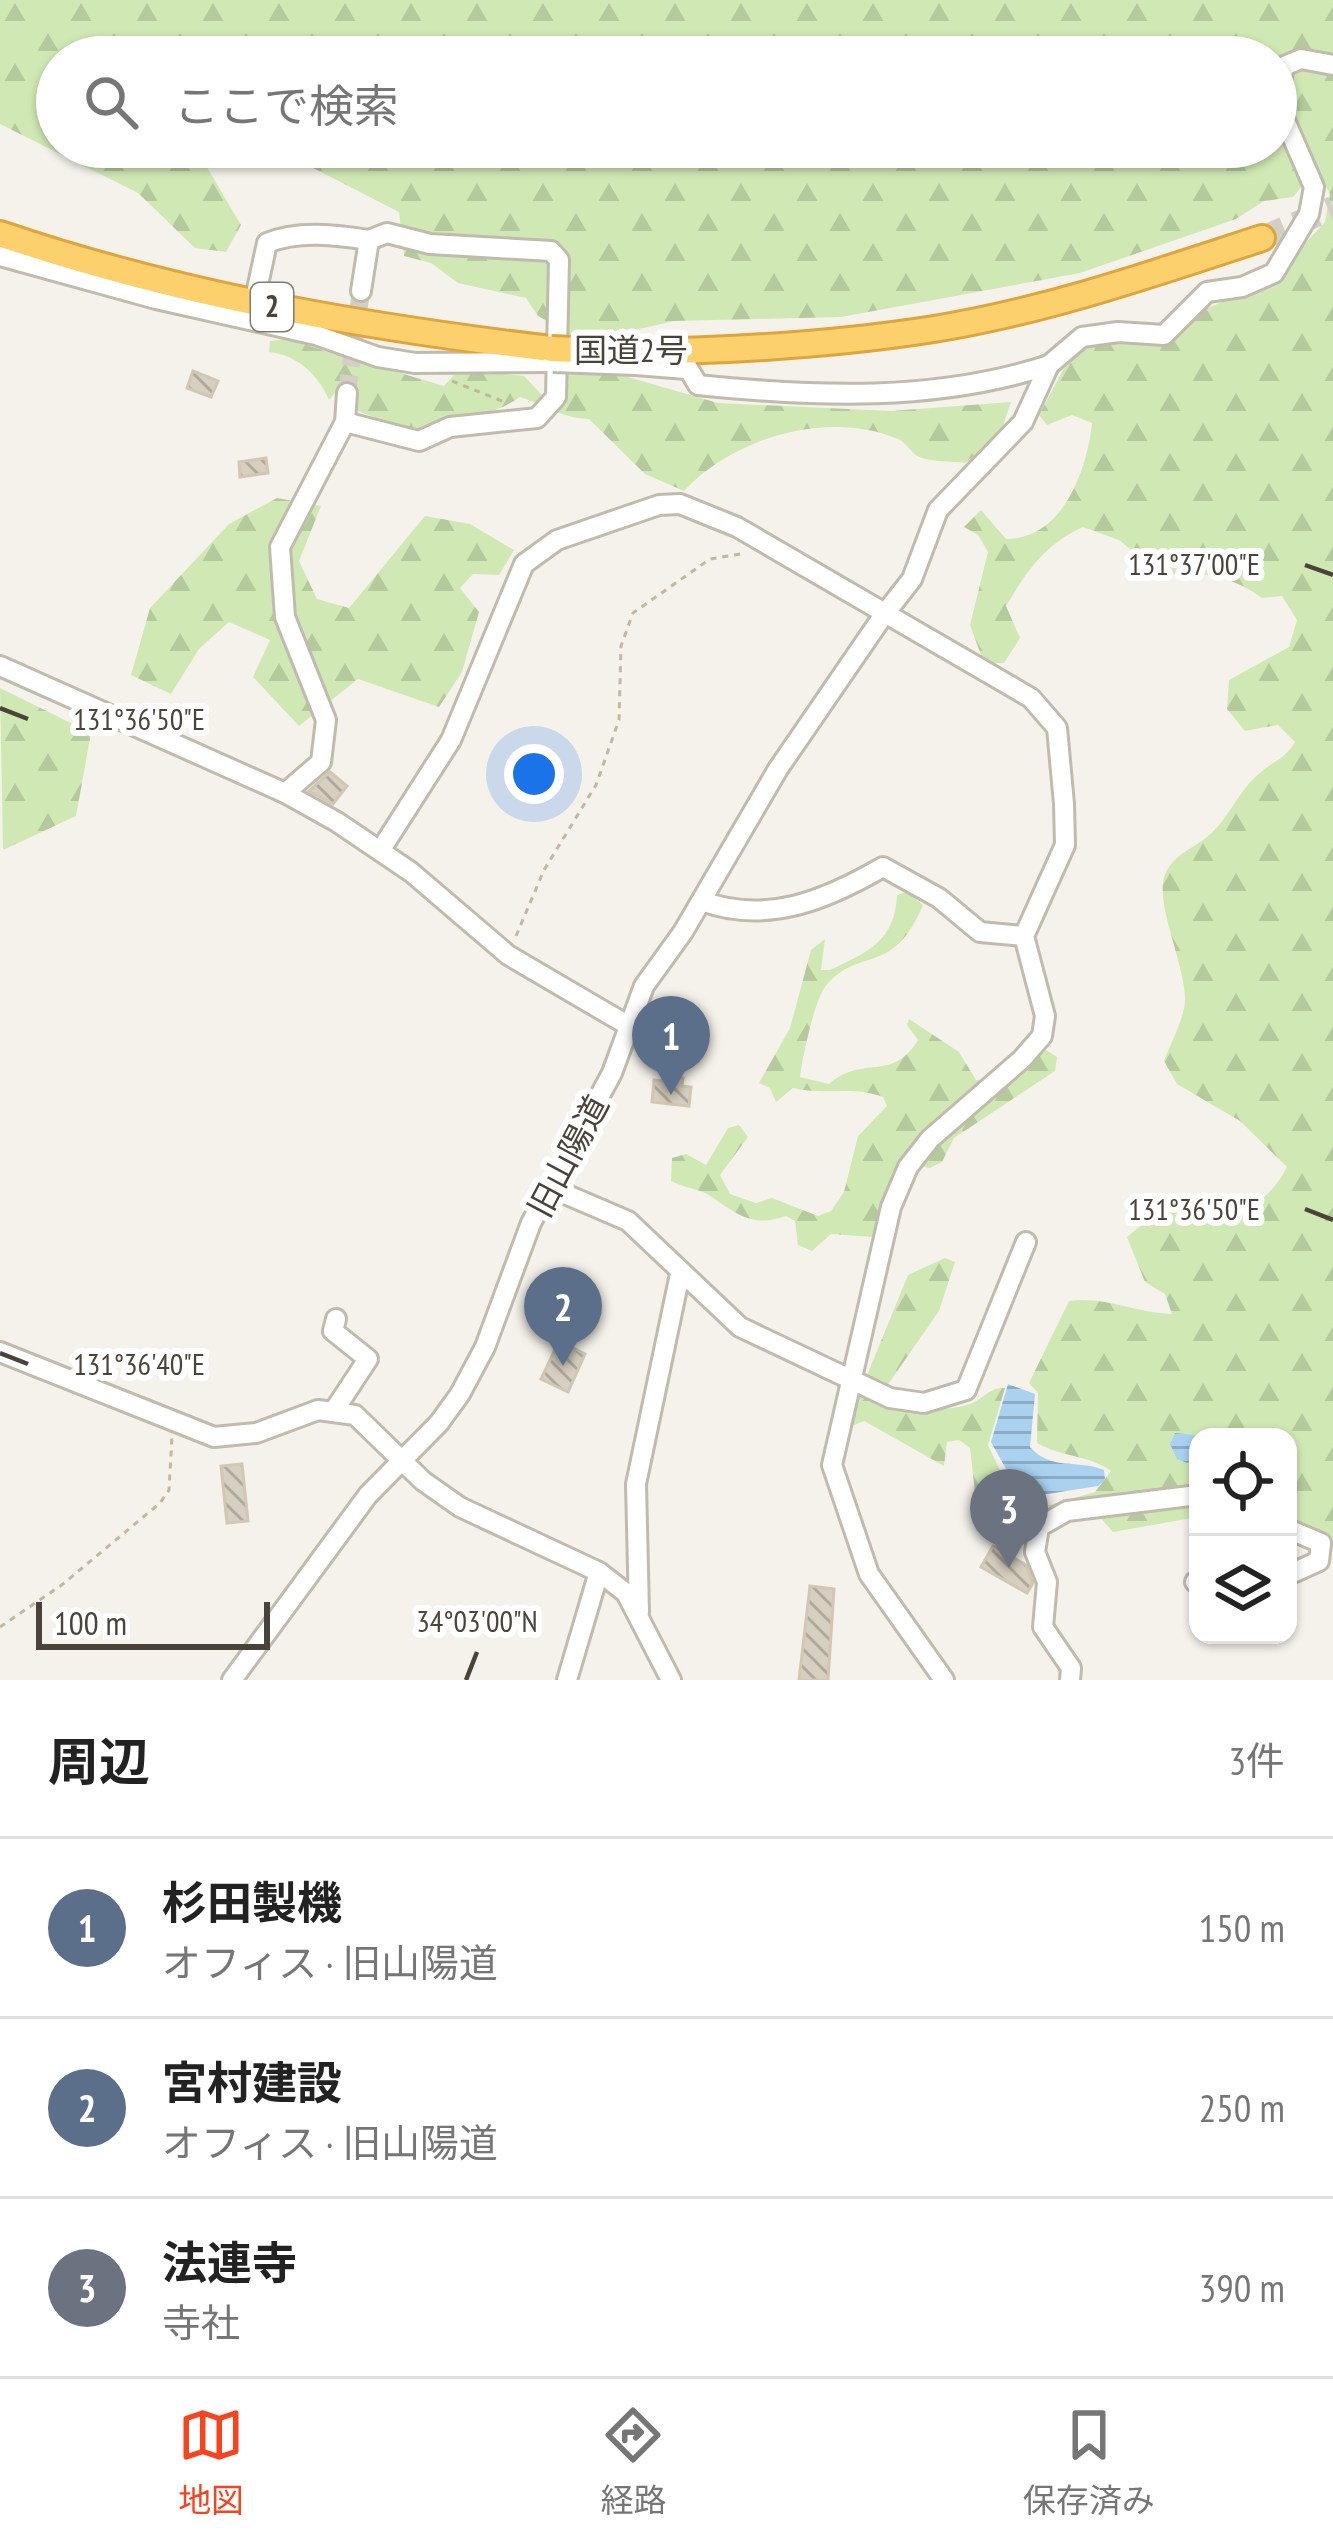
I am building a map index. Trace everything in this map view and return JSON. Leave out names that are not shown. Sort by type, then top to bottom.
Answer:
[{"type":"highway","name":"国道2号","points":[[0,234],[254,303],[378,328],[552,355],[682,360],[936,328],[1120,284],[1262,238]]},
{"type":"street","points":[[1297,61],[1333,64]]},
{"type":"street","points":[[682,360],[698,385],[853,394],[941,392],[1049,365],[1082,337],[1118,332],[1164,335],[1207,292],[1242,287],[1274,273],[1309,214],[1314,187],[1297,148]]},
{"type":"street","points":[[254,303],[267,243],[338,235],[369,240],[387,233],[430,244],[551,251],[559,260],[556,397],[537,418],[450,427],[419,441],[345,422]]},
{"type":"street","points":[[361,291],[369,240]]},
{"type":"street","points":[[0,256],[156,299],[316,335],[378,357],[415,363],[552,355]]},
{"type":"street","name":"旧山陽道","points":[[232,1680],[318,1558],[460,1394],[550,1188],[612,1073],[644,986],[702,901],[778,769],[912,579],[938,510],[1023,422],[1049,365]]},
{"type":"street","points":[[286,793],[321,762],[326,720],[285,616],[280,547],[345,422],[347,393]]},
{"type":"street","points":[[380,851],[444,755],[515,579],[534,554],[623,514],[680,504],[737,527],[1031,698],[1057,728],[1065,845],[1024,936],[1046,1016],[1042,1036],[930,1138],[908,1167],[891,1207],[832,1465],[869,1574],[944,1680]]},
{"type":"street","points":[[0,666],[286,793],[380,851],[508,955],[629,1026]]},
{"type":"street","points":[[702,901],[737,911],[784,910],[849,888],[883,867],[939,898],[980,932],[996,938],[1024,936]]},
{"type":"street","points":[[550,1188],[628,1221],[740,1327],[890,1398],[924,1403],[966,1390],[1026,1242]]},
{"type":"street","points":[[639,1614],[636,1484],[680,1274]]},
{"type":"street","points":[[0,1352],[214,1437],[256,1433],[335,1408],[368,1359],[339,1339],[333,1331],[336,1319]]},
{"type":"street","points":[[335,1408],[378,1432],[403,1461],[460,1507],[598,1572],[626,1593],[670,1680]]},
{"type":"street","points":[[1070,1680],[1072,1668],[1043,1627],[1047,1582],[1036,1552],[1039,1527],[1067,1511],[1189,1496]]},
{"type":"street","points":[[1297,1533],[1322,1544],[1323,1550],[1319,1561],[1297,1571]]},
{"type":"street","points":[[567,1680],[598,1572]]},
{"type":"path","points":[[442,378],[518,405]]},
{"type":"path","points":[[508,955],[544,870],[578,820],[620,720],[621,646],[632,613],[710,559],[771,549]]},
{"type":"path","points":[[0,1627],[63,1584],[160,1503],[169,1490],[167,1455],[177,1425]]},
{"type":"green space","points":[[0,0],[1333,0],[1333,1548],[1297,1522],[1297,1428],[1189,1428],[1189,1519],[1113,1532],[1086,1502],[1039,1508],[1095,1492],[1111,1471],[1037,1443],[1038,1393],[1029,1383],[1069,1301],[1172,1314],[1165,1294],[1145,1282],[1127,1237],[1171,1201],[1204,1223],[1242,1212],[1272,1189],[1287,1167],[1240,1121],[1177,1084],[1164,1061],[1185,1000],[1163,884],[1174,860],[1215,829],[1253,779],[1295,742],[1278,725],[1245,731],[1227,709],[1229,680],[1289,647],[1297,620],[1282,596],[1262,598],[1215,576],[1162,575],[1119,540],[1083,527],[1047,550],[1030,570],[1006,606],[1020,638],[1004,663],[984,663],[970,625],[988,552],[978,535],[964,527],[981,510],[1006,539],[1026,536],[1057,515],[1078,480],[1092,423],[1072,415],[1047,425],[1039,415],[1069,359],[1094,344],[1169,344],[1200,311],[1267,284],[1325,222],[1330,194],[1323,181],[1303,185],[1293,197],[1264,201],[1236,219],[1080,273],[841,317],[674,321],[626,332],[628,377],[718,403],[891,411],[1011,402],[1000,435],[965,463],[919,457],[901,440],[871,430],[812,428],[755,443],[728,456],[684,491],[645,474],[589,419],[561,414],[520,397],[481,414],[410,431],[358,411],[353,392],[338,389],[329,400],[305,367],[269,352],[270,341],[286,339],[444,386],[459,369],[524,376],[542,395],[557,400],[565,377],[567,332],[538,316],[526,298],[458,283],[431,263],[404,256],[399,212],[313,168],[1297,168],[1297,36],[36,36],[36,142],[0,124]]},
{"type":"green space","points":[[88,168],[207,168],[241,225],[226,252],[195,248],[138,193]]},
{"type":"green space","points":[[277,498],[321,506],[299,561],[317,599],[349,608],[425,516],[470,524],[514,550],[499,575],[473,574],[460,588],[479,612],[462,672],[439,707],[358,679],[299,726],[253,677],[270,640],[229,622],[199,649],[171,694],[131,675],[150,608],[229,524]]},
{"type":"green space","points":[[0,688],[91,733],[76,816],[3,850]]},
{"type":"green space","points":[[907,892],[923,905],[899,943],[837,974],[825,987],[800,1077],[829,1084],[854,1071],[898,1061],[918,1040],[907,1025],[909,1019],[959,1052],[976,1080],[1007,1084],[1046,1050],[1057,1057],[1055,1071],[954,1138],[942,1162],[930,1168],[904,1163],[873,1237],[831,1234],[812,1251],[798,1245],[795,1221],[786,1216],[753,1219],[671,1181],[672,1158],[686,1154],[706,1165],[728,1128],[739,1125],[748,1137],[720,1175],[730,1194],[756,1203],[772,1198],[818,1216],[831,1211],[844,1192],[858,1136],[887,1106],[883,1097],[793,1088],[776,1102],[770,1088],[759,1083],[790,1028],[811,950],[825,939],[821,970],[830,970],[867,950],[891,924],[897,895]]},
{"type":"green space","points":[[945,1258],[955,1262],[939,1311],[882,1393],[947,1408],[970,1404],[1005,1388],[988,1445],[1005,1481],[1003,1496],[992,1501],[975,1493],[970,1448],[959,1440],[947,1442],[944,1466],[864,1421],[845,1429],[908,1275]]},
{"type":"water","points":[[1008,1384],[1035,1394],[1030,1447],[1056,1462],[1104,1470],[1105,1480],[1098,1486],[1029,1497],[1019,1492],[991,1442]]},
{"type":"water","points":[[1175,1433],[1189,1434],[1189,1462],[1177,1459],[1170,1444]]},
{"type":"building","points":[[193,371],[218,381],[211,397],[187,388]]},
{"type":"building","points":[[266,458],[268,473],[240,477],[239,462]]},
{"type":"building","points":[[330,772],[347,786],[333,804],[309,791]]},
{"type":"building","points":[[663,1075],[683,1078],[682,1086],[691,1087],[689,1106],[652,1102],[654,1080],[663,1081]]},
{"type":"building","points":[[559,1341],[585,1354],[568,1392],[541,1379]]},
{"type":"building","points":[[242,1464],[248,1521],[227,1523],[221,1466]]},
{"type":"building","points":[[993,1546],[1026,1565],[1033,1583],[1027,1593],[981,1567]]},
{"type":"building","points":[[810,1586],[834,1589],[828,1680],[799,1680]]},
{"type":"tunnel","points":[[1262,238],[1333,208]]},
{"type":"tunnel","points":[[347,393],[361,291]]},
{"type":"place","name":"杉田製機","points":[[671,1095]]},
{"type":"place","name":"宮村建設","points":[[563,1366]]},
{"type":"place","name":"法連寺","points":[[1009,1568]]}]
